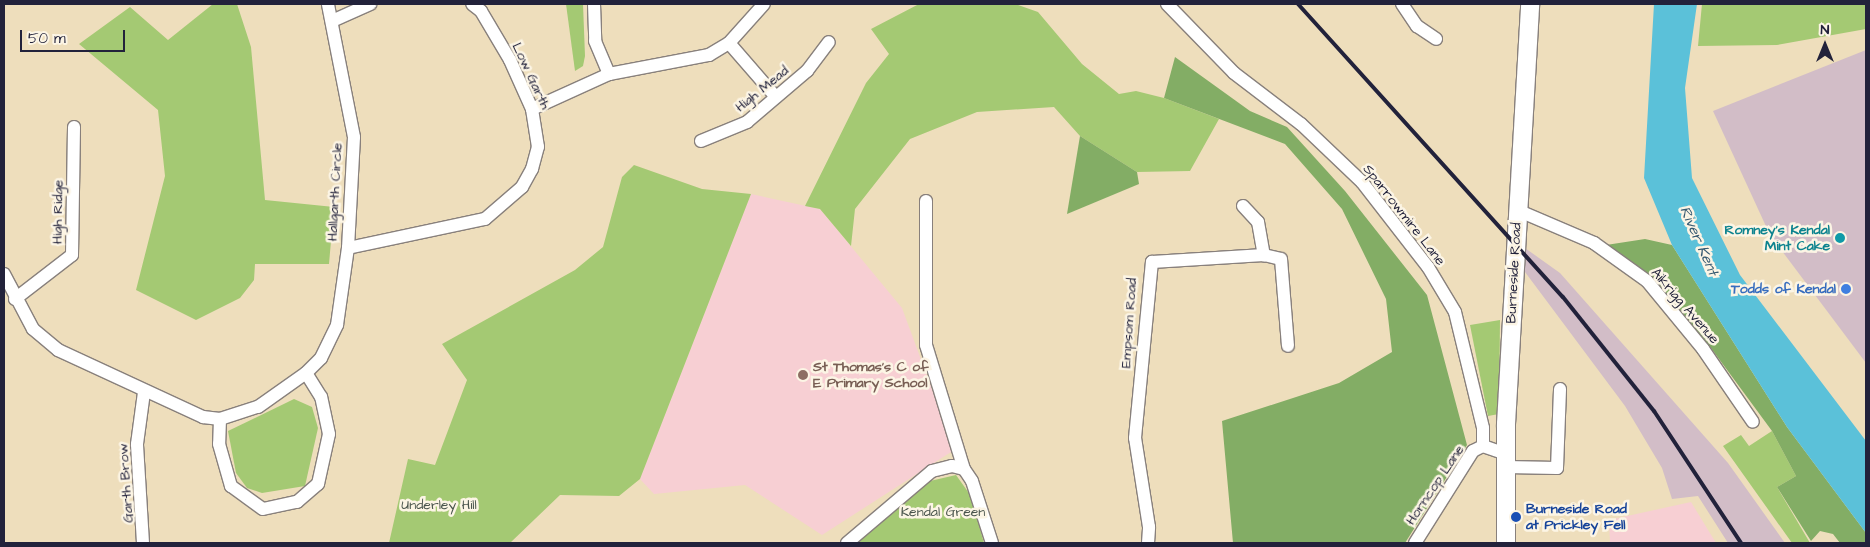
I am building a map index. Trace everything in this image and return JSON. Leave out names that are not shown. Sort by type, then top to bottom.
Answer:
[{"type":"street","name":"Hallgarth Circle","points":[[220,419],[258,407],[306,373],[320,358],[337,325],[348,248],[354,137],[328,4]]},
{"type":"street","points":[[332,21],[370,4]]},
{"type":"street","name":"Low Garth","points":[[348,248],[463,226],[502,208],[532,169],[538,147],[532,109],[510,60],[481,12],[472,4]]},
{"type":"street","points":[[594,4],[595,41],[609,74]]},
{"type":"street","points":[[532,109],[609,74],[685,63],[729,42],[764,4]]},
{"type":"street","name":"Sparrowmire Lane","points":[[1167,4],[1234,73],[1301,124],[1362,182],[1428,267],[1455,312],[1483,428],[1484,446]]},
{"type":"street","points":[[1402,4],[1417,26],[1436,39]]},
{"type":"street","name":"Burneside Road","points":[[1506,543],[1506,424],[1530,4]]},
{"type":"street","points":[[729,42],[775,96]]},
{"type":"street","name":"High Mead","points":[[701,141],[747,122],[775,96],[808,71],[830,42]]},
{"type":"street","name":"High Ridge","points":[[15,299],[72,255],[74,127]]},
{"type":"street","points":[[926,201],[926,346],[964,469],[972,480],[992,543]]},
{"type":"street","points":[[1243,206],[1258,222],[1264,255],[1280,259],[1284,268],[1288,346]]},
{"type":"street","name":"Aikrigg Avenue","points":[[1518,210],[1594,243],[1647,281],[1703,348],[1753,422]]},
{"type":"street","name":"Empsom Road","points":[[1148,543],[1149,526],[1136,438],[1149,267],[1159,259],[1264,255]]},
{"type":"street","points":[[4,274],[15,299],[34,329],[58,350],[178,408],[220,419],[219,444],[231,486],[263,510],[297,502],[318,484],[329,434],[321,397],[306,373]]},
{"type":"street","points":[[1484,446],[1506,461],[1557,468],[1560,389]]},
{"type":"street","name":"Garth Brow","points":[[143,543],[137,444],[144,392]]},
{"type":"street","points":[[1483,428],[1506,424]]},
{"type":"street","name":"Horncop Lane","points":[[1415,543],[1473,451],[1484,446]]},
{"type":"street","points":[[847,543],[932,471],[952,466],[964,469]]},
{"type":"shaded area","points":[[1866,50],[1866,363],[1770,235],[1713,111]]},
{"type":"shaded area","name":"St Thomas's C of E Primary School","points":[[751,194],[820,209],[902,308],[951,441],[951,452],[822,535],[745,485],[654,494],[640,479]]},
{"type":"shaded area","points":[[1525,248],[1560,273],[1728,463],[1785,543],[1728,543],[1698,496],[1672,499],[1662,468],[1625,406],[1525,272]]},
{"type":"shaded area","points":[[1691,502],[1716,543],[1610,543],[1609,520]]},
{"type":"green space","points":[[213,4],[237,4],[251,47],[265,200],[334,207],[329,264],[255,264],[254,280],[240,298],[196,320],[136,290],[165,176],[158,110],[79,44],[130,7],[168,40]]},
{"type":"green space","points":[[566,4],[583,4],[585,56],[583,66],[575,71]]},
{"type":"green space","points":[[919,4],[1015,4],[1038,12],[1082,64],[1119,94],[1136,91],[1164,98],[1219,119],[1190,171],[1137,172],[1080,136],[1054,107],[977,112],[910,139],[855,209],[851,246],[820,209],[805,206],[866,83],[889,54],[871,29]]},
{"type":"green space","points":[[1702,4],[1866,4],[1866,29],[1777,45],[1698,46]]},
{"type":"green space","points":[[1175,57],[1250,111],[1287,127],[1345,191],[1427,295],[1467,445],[1405,543],[1233,543],[1222,421],[1339,383],[1392,352],[1386,299],[1342,209],[1285,144],[1164,98]]},
{"type":"green space","points":[[1080,136],[1137,172],[1139,184],[1067,214]]},
{"type":"green space","name":"Underley Hill","points":[[634,165],[702,189],[751,194],[640,479],[619,496],[560,495],[510,543],[389,543],[408,459],[435,465],[467,380],[442,344],[575,270],[603,247],[622,177]]},
{"type":"green space","points":[[1645,239],[1672,245],[1787,427],[1866,533],[1866,543],[1840,543],[1833,534],[1820,531],[1811,541],[1777,487],[1796,476],[1772,431],[1708,344],[1651,278],[1606,245]]},
{"type":"green space","points":[[1500,320],[1499,414],[1488,416],[1470,325]]},
{"type":"green space","points":[[294,399],[312,407],[318,428],[305,486],[262,493],[247,488],[236,473],[228,431]]},
{"type":"green space","points":[[1772,431],[1796,476],[1777,487],[1810,543],[1792,543],[1723,446],[1741,435],[1749,446]]},
{"type":"green space","name":"Kendal Green","points":[[956,475],[971,496],[984,543],[854,543],[930,481]]},
{"type":"water","name":"River Kent","points":[[1654,4],[1697,4],[1685,88],[1692,178],[1740,275],[1866,441],[1866,533],[1787,427],[1672,245],[1644,178]]},
{"type":"railway","points":[[1298,4],[1563,297],[1654,411],[1741,543]]},
{"type":"place","name":"Romney's Kendal Mint Cake","points":[[1840,238]]},
{"type":"place","name":"Todds of Kendal","points":[[1846,289]]},
{"type":"place","name":"St Thomas's C of E Primary School","points":[[803,375]]},
{"type":"place","name":"Burneside Road at Prickley Fell","points":[[1516,517]]}]
